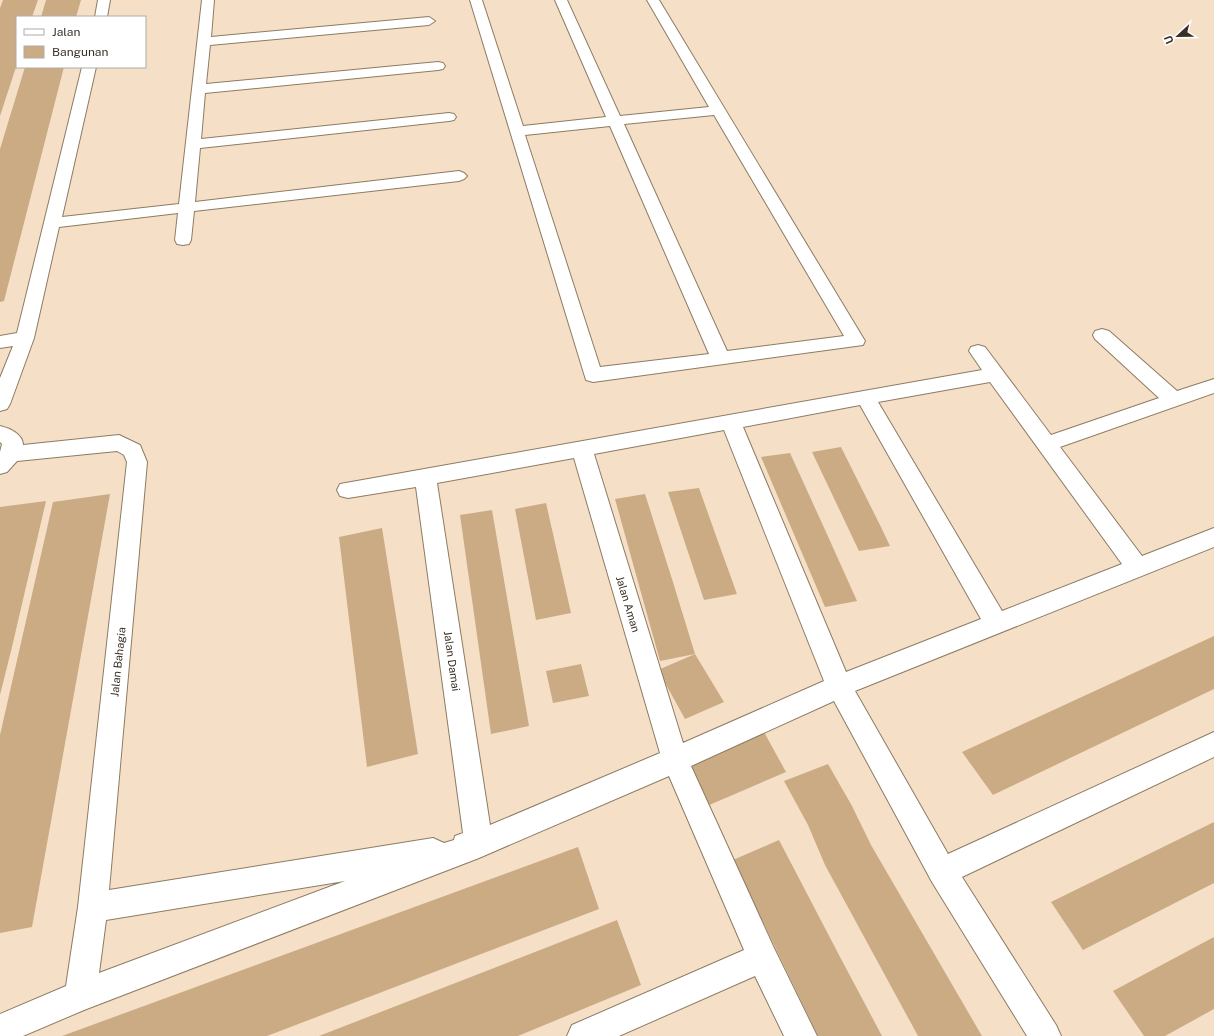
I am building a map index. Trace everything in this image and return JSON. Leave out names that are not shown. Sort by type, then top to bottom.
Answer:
[{"type":"street","points":[[100,16],[104,0]]},
{"type":"street","points":[[183,240],[208,0]]},
{"type":"street","points":[[476,0],[593,375],[856,341],[653,0]]},
{"type":"street","points":[[561,0],[722,359]]},
{"type":"street","points":[[204,42],[429,21]]},
{"type":"street","points":[[199,89],[438,66]]},
{"type":"street","points":[[0,404],[26,338],[89,68]]},
{"type":"street","points":[[517,131],[718,110]]},
{"type":"street","points":[[193,144],[449,117]]},
{"type":"street","points":[[52,223],[459,176]]},
{"type":"street","points":[[1102,335],[1174,400]]},
{"type":"street","points":[[0,342],[26,338]]},
{"type":"street","points":[[978,351],[1138,568]]},
{"type":"street","points":[[348,490],[425,478],[995,374]]},
{"type":"street","points":[[1046,444],[1214,386]]},
{"type":"street","points":[[866,398],[997,624]]},
{"type":"street","points":[[731,422],[839,686],[942,872],[1045,1036]]},
{"type":"street","name":"Jalan Bahagia","points":[[4,451],[119,443],[133,450],[137,462],[93,908],[80,996]]},
{"type":"street","name":"Jalan Aman","points":[[582,449],[675,760],[762,957],[801,1036]]},
{"type":"street","name":"Jalan Damai","points":[[425,478],[479,844]]},
{"type":"street","points":[[0,1030],[80,996],[479,844],[675,760],[839,686],[1214,537]]},
{"type":"street","points":[[942,872],[1214,744]]},
{"type":"street","points":[[93,908],[479,844]]},
{"type":"street","points":[[583,1036],[762,957]]},
{"type":"building","points":[[3,0],[38,0],[32,16],[16,16],[16,67],[0,116],[0,8]]},
{"type":"building","points":[[46,0],[81,0],[76,16],[41,16]]},
{"type":"building","points":[[25,68],[64,68],[4,301],[0,302],[0,149]]},
{"type":"building","points":[[841,447],[890,546],[859,551],[812,452]]},
{"type":"building","points":[[790,453],[857,601],[825,607],[761,457]]},
{"type":"building","points":[[699,488],[737,594],[704,600],[668,492]]},
{"type":"building","points":[[110,494],[32,927],[0,933],[0,735],[53,502]]},
{"type":"building","points":[[645,494],[695,654],[660,661],[615,499]]},
{"type":"building","points":[[46,501],[12,647],[0,695],[0,507]]},
{"type":"building","points":[[546,503],[571,613],[536,620],[515,509]]},
{"type":"building","points":[[492,510],[529,726],[491,734],[460,515]]},
{"type":"building","points":[[382,528],[418,754],[367,767],[339,537]]},
{"type":"building","points":[[1214,636],[1214,689],[993,795],[962,752]]},
{"type":"building","points":[[695,654],[724,702],[685,719],[658,670]]},
{"type":"building","points":[[581,664],[589,696],[553,703],[546,671]]},
{"type":"building","points":[[764,732],[786,772],[707,806],[687,764]]},
{"type":"building","points":[[828,764],[852,806],[871,845],[982,1036],[918,1036],[825,865],[808,825],[784,781]]},
{"type":"building","points":[[1214,822],[1214,883],[1083,950],[1051,902]]},
{"type":"building","points":[[779,840],[882,1036],[818,1036],[733,860]]},
{"type":"building","points":[[578,847],[599,909],[267,1036],[62,1036]]},
{"type":"building","points":[[617,920],[641,985],[518,1036],[319,1036]]},
{"type":"building","points":[[1214,937],[1214,1009],[1165,1036],[1144,1036],[1113,991]]}]
